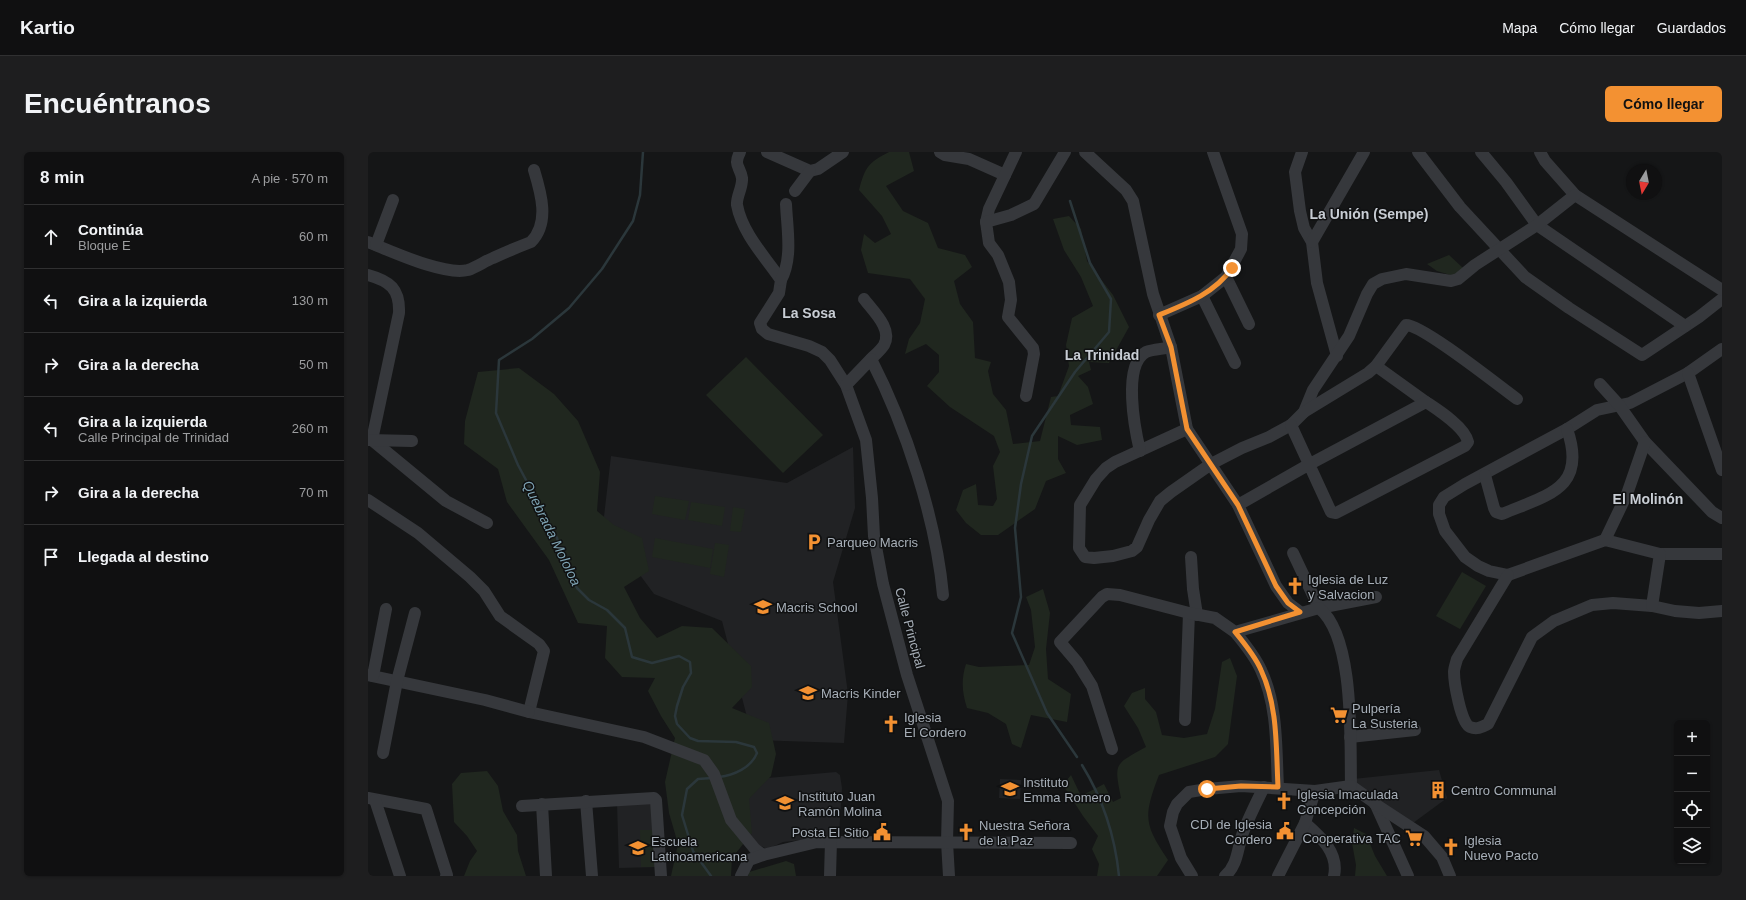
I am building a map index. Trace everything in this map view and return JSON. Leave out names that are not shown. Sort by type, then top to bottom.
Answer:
[{"type":"street","points":[[740,152],[736,159],[737,167],[742,177],[741,190],[737,203],[741,219],[781,280],[786,272],[787,261],[786,204]]},
{"type":"street","points":[[770,153],[810,171],[818,169],[843,152]]},
{"type":"street","points":[[940,152],[945,155],[969,159],[1005,174]]},
{"type":"street","points":[[1016,152],[989,209],[986,222],[989,243],[998,255],[1009,282],[1011,300],[1008,317],[1033,348],[1034,354],[1026,396]]},
{"type":"street","points":[[986,222],[1011,215],[1034,204],[1066,152]]},
{"type":"street","points":[[1085,152],[1097,156],[1126,190],[1133,201],[1153,294],[1171,347],[1187,429],[1238,505],[1276,586],[1288,603],[1300,612]]},
{"type":"street","points":[[1159,315],[1202,296],[1226,277],[1241,249],[1242,234],[1213,152]]},
{"type":"street","points":[[1302,152],[1296,172],[1297,194],[1304,228],[1312,242],[1317,283],[1337,356]]},
{"type":"street","points":[[1312,242],[1364,152]]},
{"type":"street","points":[[1418,152],[1460,207],[1524,277],[1642,355],[1709,310],[1722,299]]},
{"type":"street","points":[[1481,152],[1506,182],[1537,226],[1685,326]]},
{"type":"street","points":[[1540,152],[1545,161],[1575,195],[1722,290]]},
{"type":"street","points":[[392,200],[372,244],[388,251],[456,271],[468,270],[531,242],[537,236],[543,212],[541,193],[534,170]]},
{"type":"street","points":[[795,191],[810,171]]},
{"type":"street","points":[[1304,412],[1313,390],[1349,336],[1367,294],[1373,284],[1382,279],[1406,274],[1451,281],[1458,279],[1498,250],[1537,226],[1575,195]]},
{"type":"street","points":[[368,275],[382,279],[390,284],[400,302],[400,313],[370,440]]},
{"type":"street","points":[[1226,277],[1249,324]]},
{"type":"street","name":"Calle Principal","points":[[781,280],[779,293],[760,323],[762,329],[768,334],[809,346],[822,352],[830,360],[846,385],[868,448],[874,536],[884,584],[907,675],[948,802],[947,842],[949,876]]},
{"type":"street","points":[[1202,296],[1235,363]]},
{"type":"street","points":[[846,385],[884,345],[887,336],[886,329],[864,299]]},
{"type":"street","points":[[1187,429],[1106,468],[1087,492],[1080,505],[1079,548],[1085,557],[1094,558],[1113,556],[1132,551],[1137,547],[1149,520],[1160,501],[1211,464],[1291,425],[1304,412],[1368,373],[1376,366],[1404,327],[1409,325],[1436,340],[1518,399]]},
{"type":"street","points":[[1140,451],[1135,431],[1131,397],[1135,370],[1138,361],[1146,352],[1171,347]]},
{"type":"street","points":[[1722,350],[1688,373],[1630,403],[1597,410],[1567,429],[1444,497],[1439,504],[1439,514],[1445,531],[1465,557],[1478,566],[1489,571],[1508,575],[1606,540],[1660,554],[1722,554]]},
{"type":"street","points":[[871,359],[899,422],[920,484],[935,546],[942,595]]},
{"type":"street","points":[[1291,425],[1331,512],[1336,513],[1465,446],[1468,442],[1464,433],[1448,418],[1376,366]]},
{"type":"street","points":[[1688,373],[1722,470]]},
{"type":"street","points":[[1600,384],[1619,405],[1645,442],[1712,512],[1722,518]]},
{"type":"street","points":[[1238,505],[1308,464],[1426,402]]},
{"type":"street","points":[[1485,475],[1494,508],[1496,512],[1502,514],[1556,491],[1566,482],[1574,457],[1573,445],[1567,429]]},
{"type":"street","points":[[370,440],[412,441]]},
{"type":"street","points":[[370,440],[446,501],[487,523]]},
{"type":"street","points":[[1606,540],[1627,494],[1645,442]]},
{"type":"street","points":[[368,500],[424,538],[484,591],[500,616],[539,644],[544,652],[529,712]]},
{"type":"street","points":[[1293,553],[1320,608],[1330,617],[1340,642],[1350,701],[1351,786]]},
{"type":"street","points":[[1652,606],[1660,554]]},
{"type":"street","points":[[1185,720],[1193,614],[1191,557]]},
{"type":"street","points":[[1508,575],[1457,659],[1454,672],[1461,713],[1466,725],[1471,728],[1479,728],[1488,724],[1532,637],[1554,621],[1592,605],[1613,603],[1652,606],[1675,611],[1699,613],[1722,612]]},
{"type":"street","points":[[1112,749],[1092,686],[1077,662],[1060,642],[1096,603],[1107,594],[1120,595],[1193,614],[1215,618],[1235,632],[1260,668],[1271,697],[1276,738],[1278,787]]},
{"type":"street","points":[[1235,632],[1300,612],[1376,597]]},
{"type":"street","points":[[386,609],[371,676],[486,700],[529,712],[644,738],[704,760],[714,774],[730,820],[755,849],[763,855]]},
{"type":"street","points":[[383,752],[397,681],[415,613]]},
{"type":"street","points":[[1350,737],[1415,730]]},
{"type":"street","points":[[1192,876],[1181,858],[1170,826],[1173,812],[1181,798],[1189,792],[1207,789],[1264,787],[1315,791],[1351,786],[1424,836],[1442,856],[1450,876]]},
{"type":"street","points":[[1225,876],[1230,871],[1238,853],[1243,832],[1264,787]]},
{"type":"street","points":[[1278,876],[1305,823],[1315,791]]},
{"type":"street","points":[[522,806],[654,798],[656,800],[661,876]]},
{"type":"street","points":[[372,799],[400,876]]},
{"type":"street","points":[[372,799],[426,809],[447,875],[446,876]]},
{"type":"street","points":[[586,801],[592,876]]},
{"type":"street","points":[[1375,803],[1408,876]]},
{"type":"street","points":[[542,804],[546,876]]},
{"type":"street","points":[[1305,823],[1330,851],[1335,860],[1334,876]]},
{"type":"street","points":[[830,876],[831,841]]},
{"type":"street","points":[[741,876],[749,860],[763,855],[817,842],[1072,843]]},
{"type":"shaded area","points":[[889,152],[909,152],[914,171],[886,186],[903,211],[928,223],[938,248],[965,255],[972,267],[954,281],[960,304],[973,322],[975,358],[991,362],[988,371],[993,394],[1006,410],[1013,444],[1040,441],[1051,397],[1058,396],[1069,366],[1066,345],[1072,318],[1093,306],[1081,277],[1064,250],[1053,219],[1069,216],[1081,229],[1087,261],[1113,295],[1129,327],[1109,363],[1089,362],[1091,370],[1078,376],[1088,387],[1093,404],[1070,415],[1071,425],[1100,427],[1102,440],[1077,445],[1058,436],[1058,459],[1066,473],[1046,481],[1035,509],[998,535],[981,535],[966,523],[956,510],[963,490],[976,484],[978,505],[993,506],[997,499],[993,466],[1000,452],[994,436],[950,407],[927,386],[939,372],[939,355],[926,344],[905,354],[909,339],[920,323],[925,299],[910,279],[868,273],[861,250],[864,234],[875,243],[891,234],[882,216],[859,190],[868,166],[876,159]]},
{"type":"shaded area","points":[[1449,255],[1463,268],[1457,277],[1437,271],[1427,264]]},
{"type":"shaded area","points":[[746,357],[823,435],[783,473],[706,395]]},
{"type":"shaded area","points":[[519,368],[554,394],[578,421],[600,472],[597,511],[614,525],[642,538],[649,571],[624,587],[640,618],[657,638],[682,626],[712,628],[751,666],[752,687],[732,708],[769,723],[776,754],[771,776],[749,799],[752,833],[732,858],[731,876],[671,876],[678,844],[669,813],[665,782],[675,738],[648,691],[655,678],[622,677],[605,658],[607,626],[578,623],[549,560],[507,502],[498,469],[464,444],[465,421],[478,372]]},
{"type":"shaded area","name":"Macris School","points":[[853,447],[855,508],[833,582],[848,694],[844,743],[753,740],[722,621],[654,594],[603,525],[611,456],[787,483]]},
{"type":"shaded area","points":[[655,496],[689,501],[685,520],[652,514]]},
{"type":"shaded area","points":[[691,502],[725,507],[722,526],[688,520]]},
{"type":"shaded area","points":[[733,507],[745,509],[741,532],[730,531]]},
{"type":"shaded area","points":[[655,538],[713,549],[710,568],[652,557]]},
{"type":"shaded area","points":[[715,543],[729,545],[724,577],[710,574]]},
{"type":"shaded area","points":[[1462,572],[1486,586],[1460,629],[1436,616]]},
{"type":"shaded area","points":[[1043,589],[1050,613],[1046,649],[1048,679],[1071,694],[1067,722],[1031,715],[1021,748],[1012,744],[1006,724],[988,713],[967,708],[963,691],[963,675],[966,664],[979,667],[1029,665],[1035,647],[1031,610],[1026,597]]},
{"type":"shaded area","points":[[1230,658],[1237,676],[1228,744],[1215,757],[1159,775],[1150,801],[1148,820],[1150,828],[1168,860],[1157,876],[1097,876],[1099,864],[1092,849],[1098,836],[1063,785],[1071,775],[1081,796],[1104,784],[1113,802],[1121,798],[1117,777],[1119,766],[1122,762],[1146,747],[1138,728],[1124,706],[1132,693],[1145,688],[1145,699],[1156,712],[1162,735],[1184,738],[1207,734],[1215,709],[1222,662]]},
{"type":"shaded area","points":[[1439,770],[1447,798],[1413,823],[1356,786],[1353,779]]},
{"type":"shaded area","points":[[487,771],[498,786],[503,811],[517,835],[518,851],[526,876],[464,876],[470,861],[477,851],[467,836],[454,822],[452,784],[461,773]]},
{"type":"shaded area","name":"Instituto Juan Ramón Molina","points":[[836,772],[840,775],[842,788],[839,836],[783,842],[770,848],[765,848],[759,845],[752,837],[724,782]]},
{"type":"shaded area","name":"Instituto Emma Romero","points":[[1000,779],[1021,780],[1020,799],[999,798]]},
{"type":"shaded area","name":"Escuela Latinoamericana","points":[[655,802],[658,867],[619,868],[617,804]]},
{"type":"shaded area","points":[[1354,828],[1366,834],[1375,856],[1387,876],[1355,876],[1356,865],[1352,843]]},
{"type":"shaded area","points":[[640,830],[656,830],[658,867],[641,867]]},
{"type":"shaded area","points":[[786,861],[794,864],[796,876],[748,876],[749,872]]},
{"type":"waterway","name":"Quebrada Mololoa","points":[[643,152],[640,195],[633,221],[602,269],[569,308],[532,339],[499,360],[496,413],[518,465],[557,538],[563,562],[577,588],[589,600],[607,610],[625,628],[632,657],[652,663],[679,656],[690,662],[691,673],[683,687],[677,706],[675,716],[677,724],[690,738],[698,741],[736,742],[754,747],[757,753],[751,763],[730,775],[719,777]]},
{"type":"waterway","points":[[1070,201],[1090,263],[1111,299],[1109,332],[1075,372],[1032,436],[1021,484],[1015,528],[1021,597],[1012,633],[1047,713],[1077,757]]},
{"type":"waterway","points":[[1082,765],[1096,791],[1107,818],[1119,876]]},
{"type":"waterway","name":"Quebrada Mololoa","points":[[711,876],[693,851],[682,815],[687,789],[698,779],[712,778]]},
{"type":"place","name":"Parqueo Macris","points":[[814,542]]},
{"type":"place","name":"Iglesia de Luz y Salvacion","points":[[1295,586]]},
{"type":"place","name":"Macris School","points":[[763,607]]},
{"type":"place","name":"Macris Kinder","points":[[808,693]]},
{"type":"place","name":"Pulpería La Susteria","points":[[1339,715]]},
{"type":"place","name":"Iglesia El Cordero","points":[[891,724]]},
{"type":"place","name":"Instituto Emma Romero","points":[[1010,789]]},
{"type":"place","name":"Centro Communal","points":[[1438,790]]},
{"type":"place","name":"Iglesia Imaculada Concepción","points":[[1284,801]]},
{"type":"place","name":"Instituto Juan Ramón Molina","points":[[785,803]]},
{"type":"place","name":"CDI de Iglesia Cordero","points":[[1285,831]]},
{"type":"place","name":"Posta El Sitio","points":[[882,832]]},
{"type":"place","name":"Nuestra Señora de la Paz","points":[[966,832]]},
{"type":"place","name":"Cooperativa TAC","points":[[1414,838]]},
{"type":"place","name":"Iglesia Nuevo Pacto","points":[[1451,847]]},
{"type":"place","name":"Escuela Latinoamericana","points":[[638,848]]},
{"type":"district","name":"La Unión (Sempe)","points":[[1369,214]]},
{"type":"district","name":"La Sosa","points":[[809,313]]},
{"type":"district","name":"La Trinidad","points":[[1102,355]]},
{"type":"district","name":"El Molinón","points":[[1648,499]]},
{"type":"route","points":[[1207,789],[1241,786],[1278,787],[1276,738],[1271,697],[1260,668],[1235,632],[1300,612],[1288,603],[1276,586],[1238,505],[1187,429],[1171,347],[1159,315],[1202,296],[1226,277],[1232,268]]}]
